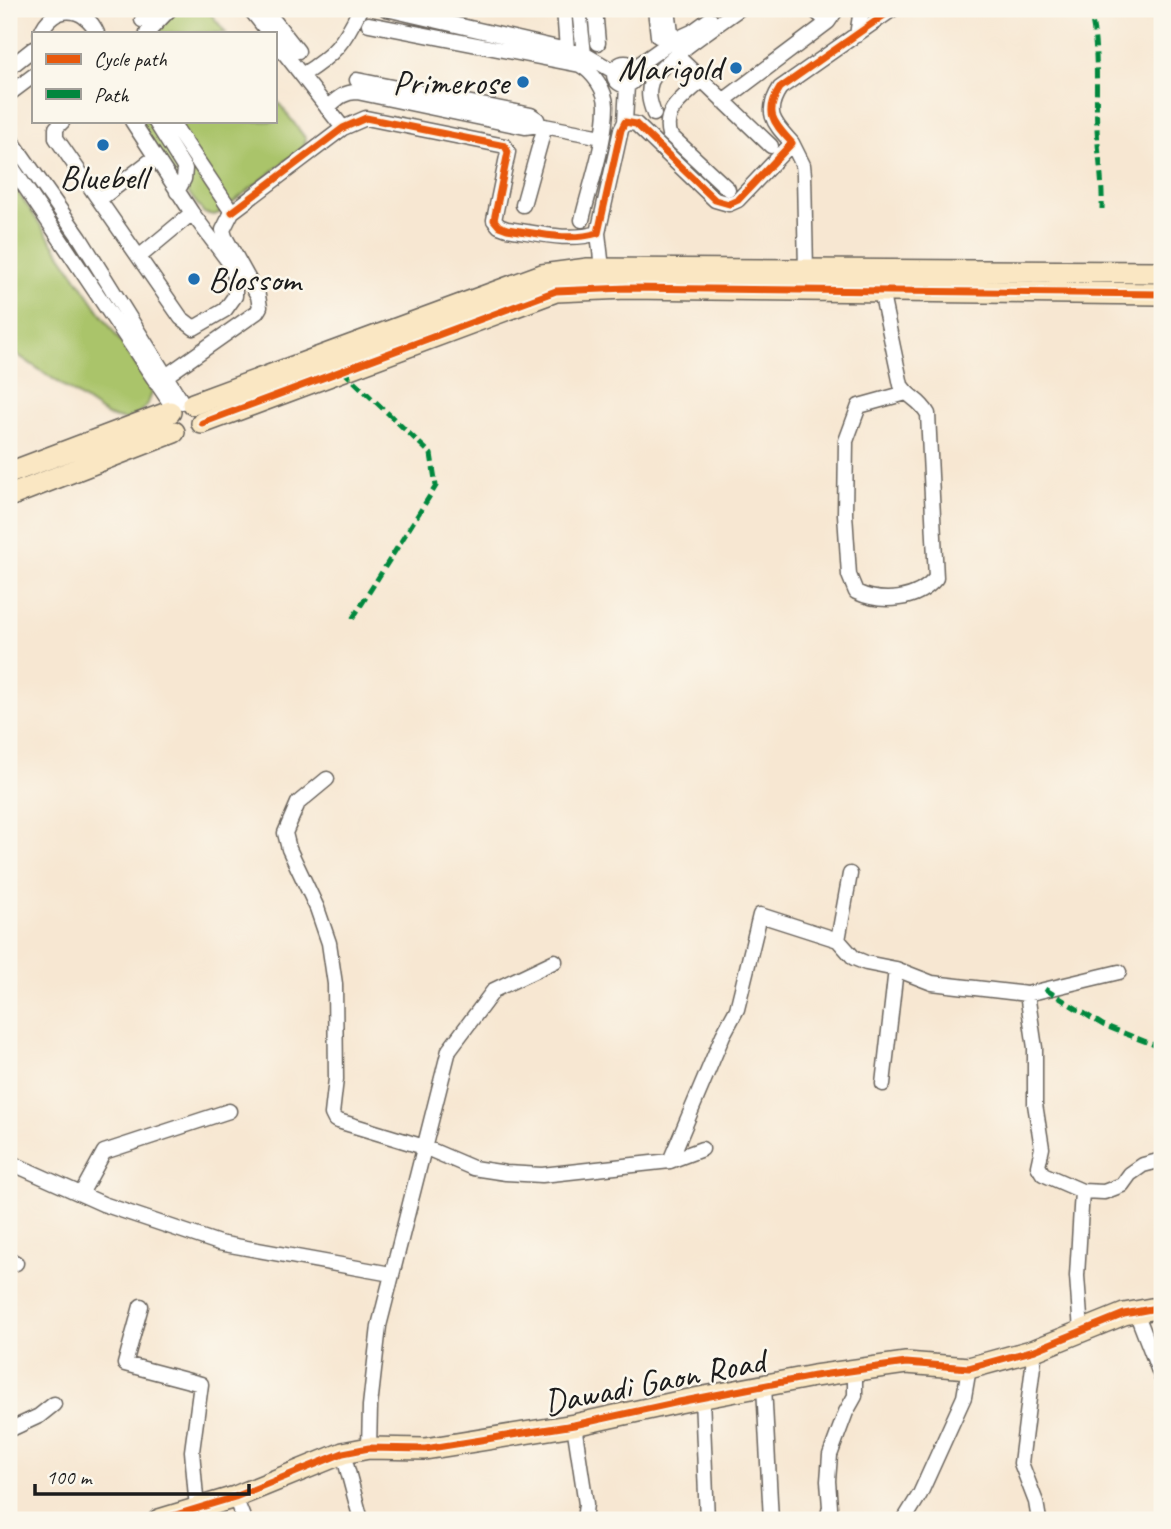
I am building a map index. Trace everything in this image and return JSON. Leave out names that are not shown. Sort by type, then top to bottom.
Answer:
[{"type":"street","points":[[147,21],[170,9]]},
{"type":"street","points":[[250,9],[268,32]]},
{"type":"street","points":[[265,9],[298,51]]},
{"type":"street","points":[[302,75],[324,61],[339,47],[360,9]]},
{"type":"street","points":[[386,9],[584,54],[615,72]]},
{"type":"street","points":[[564,9],[567,50]]},
{"type":"street","points":[[579,9],[584,54]]},
{"type":"street","points":[[595,9],[598,43]]},
{"type":"street","points":[[655,9],[665,39]]},
{"type":"street","points":[[665,39],[668,9]]},
{"type":"street","points":[[634,68],[665,39],[692,32],[726,9]]},
{"type":"street","points":[[654,114],[648,93],[658,72],[739,9]]},
{"type":"street","points":[[813,9],[828,22]]},
{"type":"street","points":[[723,101],[828,22],[837,9]]},
{"type":"street","points":[[857,35],[860,16],[866,9]]},
{"type":"street","points":[[806,270],[803,166],[792,143],[774,122],[771,107],[774,98],[780,88],[893,9]]},
{"type":"street","points":[[42,32],[57,12],[69,11],[87,18],[96,32]]},
{"type":"street","points":[[369,24],[580,65],[588,69],[602,90],[606,104],[602,136],[582,220]]},
{"type":"street","points":[[276,42],[342,128]]},
{"type":"street","points":[[9,68],[32,50]]},
{"type":"street","points":[[677,56],[771,146]]},
{"type":"street","points":[[627,85],[617,82],[615,72],[618,66],[625,64],[634,68]]},
{"type":"street","points":[[627,85],[635,79],[634,68]]},
{"type":"street","points":[[9,94],[32,77]]},
{"type":"street","points":[[357,80],[531,115],[537,119],[542,126],[523,205]]},
{"type":"street","points":[[702,80],[669,113],[666,124],[669,134],[727,188]]},
{"type":"street","points":[[603,279],[598,233],[625,122],[627,85]]},
{"type":"street","points":[[327,108],[342,95],[357,92],[525,127],[542,126],[602,136]]},
{"type":"street","points":[[161,379],[257,312],[260,307],[258,296],[225,237],[223,230],[232,212],[342,128],[366,118],[505,146],[508,152],[494,220],[499,226],[572,237],[598,233]]},
{"type":"street","points":[[62,122],[56,128],[56,138],[187,325],[194,328],[225,310],[235,296],[235,276],[228,261],[177,192],[133,122]]},
{"type":"street","points":[[156,122],[185,169],[184,179],[177,192]]},
{"type":"street","points":[[173,122],[232,212]]},
{"type":"street","points":[[625,122],[636,124],[721,204],[738,200],[792,143]]},
{"type":"street","points":[[9,138],[80,238],[182,413]]},
{"type":"street","points":[[99,200],[154,158]]},
{"type":"street","points":[[9,163],[66,248],[161,379]]},
{"type":"street","points":[[139,257],[192,213]]},
{"type":"street","points":[[66,248],[80,238]]},
{"type":"street","points":[[603,279],[806,270],[1162,272]]},
{"type":"street","points":[[877,270],[901,386],[906,393],[922,402],[928,414],[936,578],[926,590],[894,599],[871,599],[856,592],[849,575],[845,514],[846,441],[859,406],[906,393]]},
{"type":"street","points":[[9,472],[182,413],[542,275],[881,292],[1162,294]]},
{"type":"street","points":[[9,496],[182,413]]},
{"type":"street","points":[[327,779],[298,803],[285,833],[289,849],[317,908],[329,943],[335,984],[336,1079],[332,1114],[335,1120],[424,1147],[472,1168],[506,1173],[542,1174],[670,1161],[702,1149]]},
{"type":"street","points":[[838,940],[850,874]]},
{"type":"street","points":[[670,1161],[723,1035],[737,1009],[760,915],[838,940],[854,958],[866,963],[896,969],[932,983],[1027,994],[1119,972]]},
{"type":"street","points":[[369,1448],[370,1406],[379,1326],[449,1050],[494,990],[555,961]]},
{"type":"street","points":[[883,1084],[896,969]]},
{"type":"street","points":[[1027,994],[1035,1048],[1035,1104],[1042,1148],[1038,1166],[1043,1174],[1082,1191],[1104,1192],[1122,1185],[1130,1174],[1143,1165],[1162,1160]]},
{"type":"street","points":[[81,1194],[104,1152],[229,1111]]},
{"type":"street","points":[[9,1162],[150,1222],[219,1243],[391,1274]]},
{"type":"street","points":[[1081,1331],[1077,1276],[1082,1191]]},
{"type":"street","points":[[141,1306],[125,1364],[201,1384],[192,1451],[189,1514]]},
{"type":"street","name":"Dawadi Gaon Road","points":[[159,1520],[189,1514],[343,1453],[369,1448],[425,1448],[574,1425],[702,1397],[906,1363],[969,1368],[1035,1350],[1136,1312],[1162,1307]]},
{"type":"street","points":[[1136,1312],[1162,1379]]},
{"type":"street","points":[[1035,1350],[1021,1464],[1039,1520]]},
{"type":"street","points":[[904,1520],[920,1494],[964,1397],[969,1368]]},
{"type":"street","points":[[827,1520],[830,1507],[828,1480],[831,1455],[846,1412],[855,1396],[855,1370]]},
{"type":"street","points":[[764,1386],[771,1520]]},
{"type":"street","points":[[702,1397],[707,1520]]},
{"type":"street","points":[[9,1430],[39,1416],[54,1405]]},
{"type":"street","points":[[574,1425],[586,1504],[584,1520]]},
{"type":"street","points":[[343,1453],[361,1520]]},
{"type":"street","points":[[235,1497],[244,1520]]},
{"type":"green space","points":[[158,9],[207,9],[225,32],[141,32]]},
{"type":"green space","points":[[276,99],[306,139],[304,147],[219,213],[204,213],[135,122],[276,122]]},
{"type":"green space","points":[[9,179],[148,382],[152,393],[147,406],[126,420],[108,416],[9,349]]},
{"type":"marked path","points":[[1089,9],[1096,52],[1102,209]]},
{"type":"marked path","points":[[343,371],[431,454],[436,486],[351,621]]},
{"type":"marked path","points":[[1045,989],[1103,1025],[1162,1048]]},
{"type":"cycle path","points":[[232,212],[343,128],[366,118],[505,146],[508,152],[494,220],[507,229],[564,237],[598,233],[625,122],[636,124],[715,200],[729,204],[738,200],[792,143],[773,118],[772,105],[780,88],[893,9]]},
{"type":"cycle path","points":[[202,423],[556,291],[627,288],[1162,294]]},
{"type":"cycle path","points":[[159,1520],[235,1497],[343,1453],[369,1448],[425,1449],[574,1425],[814,1376],[906,1363],[969,1368],[1035,1350],[1124,1314],[1162,1307]]},
{"type":"place","name":"Marigold","points":[[736,68]]},
{"type":"place","name":"Primerose","points":[[523,82]]},
{"type":"place","name":"Bluebell","points":[[103,145]]},
{"type":"place","name":"Blossom","points":[[194,279]]}]
